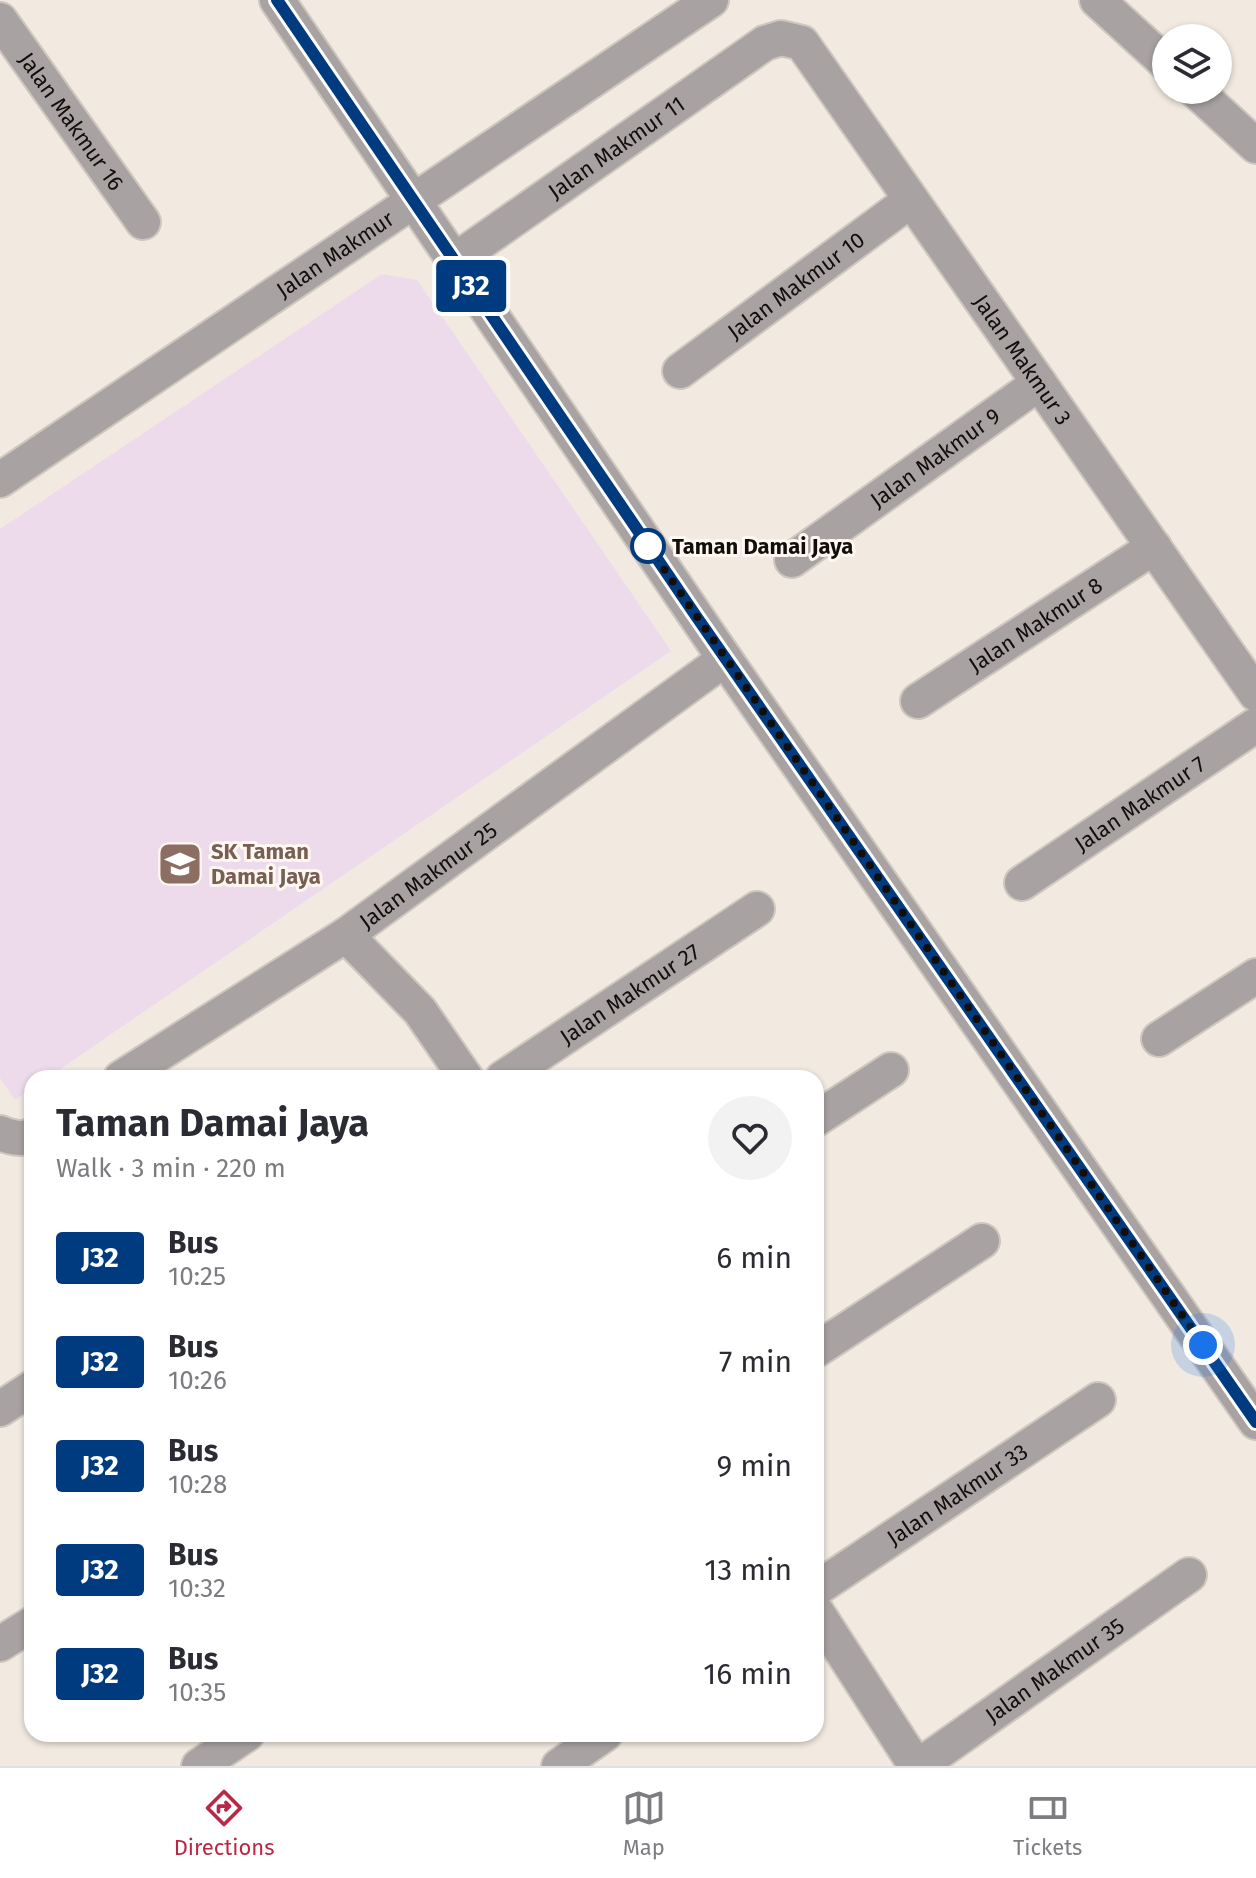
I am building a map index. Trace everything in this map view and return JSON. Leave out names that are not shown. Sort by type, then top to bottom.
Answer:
[{"type":"street","points":[[277,0],[725,659],[1256,1422]]},
{"type":"street","name":"Jalan Makmur","points":[[0,480],[711,0]]},
{"type":"street","points":[[1097,0],[1152,50]]},
{"type":"street","name":"Jalan Makmur 16","points":[[0,20],[143,222]]},
{"type":"street","name":"Jalan Makmur 3","points":[[781,38],[802,43],[1256,694]]},
{"type":"street","name":"Jalan Makmur 11","points":[[454,261],[765,43],[781,38]]},
{"type":"street","points":[[1210,104],[1256,146]]},
{"type":"street","name":"Jalan Makmur 10","points":[[680,371],[911,200]]},
{"type":"street","name":"Jalan Makmur 9","points":[[792,560],[1039,383]]},
{"type":"street","name":"Jalan Makmur 8","points":[[918,701],[1154,547]]},
{"type":"street","name":"Jalan Makmur 25","points":[[134,1070],[346,935],[725,659]]},
{"type":"street","name":"Jalan Makmur 7","points":[[1022,883],[1256,725]]},
{"type":"street","name":"Jalan Makmur 27","points":[[515,1070],[757,909]]},
{"type":"street","points":[[346,935],[420,1011],[461,1070]]},
{"type":"street","points":[[1159,1039],[1256,976]]},
{"type":"street","points":[[824,1114],[891,1070]]},
{"type":"street","points":[[824,1345],[982,1241]]},
{"type":"street","points":[[0,1409],[24,1393]]},
{"type":"street","name":"Jalan Makmur 33","points":[[824,1584],[1098,1400]]},
{"type":"street","name":"Jalan Makmur 35","points":[[917,1766],[1189,1575]]},
{"type":"street","points":[[824,1623],[917,1766]]},
{"type":"street","points":[[0,1644],[24,1629]]},
{"type":"street","points":[[199,1766],[235,1742]]},
{"type":"street","points":[[559,1766],[594,1742]]},
{"type":"shaded area","name":"SK Taman Damai Jaya","points":[[382,274],[417,280],[671,651],[59,1070],[24,1070],[24,1094],[15,1100],[0,1078],[0,529]]},
{"type":"bus line","name":"J32","points":[[277,0],[696,616],[1256,1422]]},
{"type":"place","name":"Taman Damai Jaya","points":[[648,546]]},
{"type":"place","name":"SK Taman Damai Jaya","points":[[180,864]]},
{"type":"route","points":[[648,546],[1203,1345]]}]
